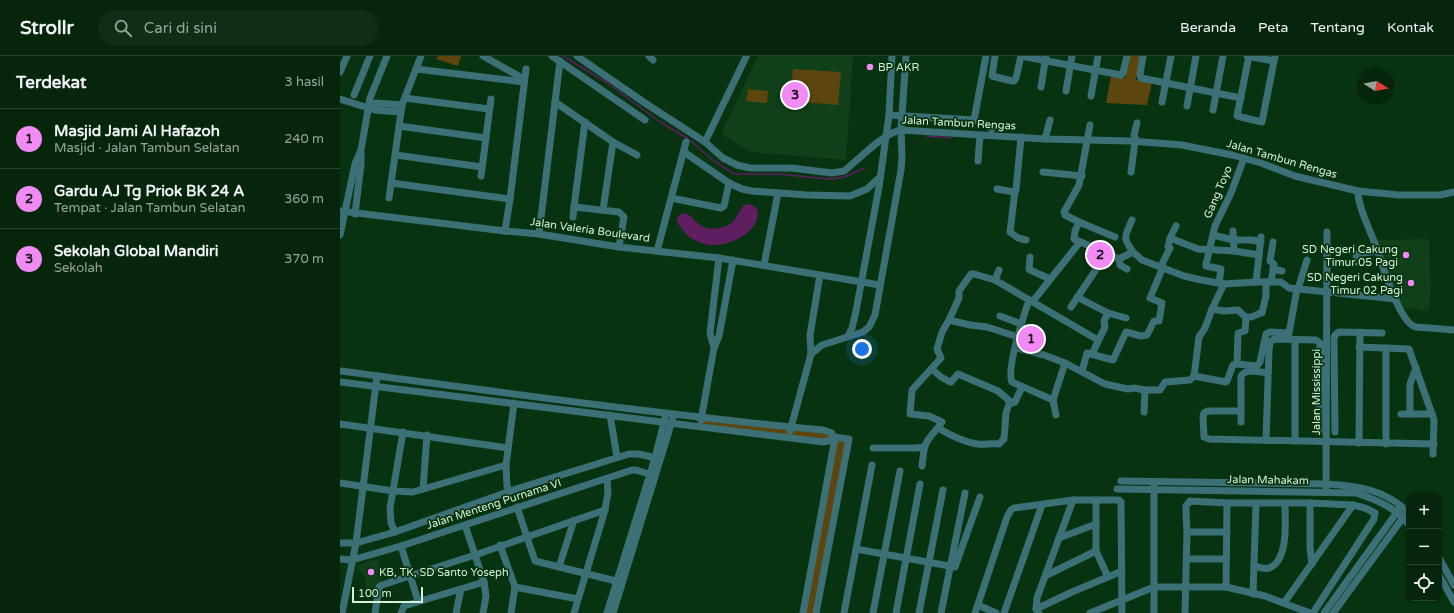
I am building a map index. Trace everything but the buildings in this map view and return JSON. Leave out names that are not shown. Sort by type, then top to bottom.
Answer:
[{"type":"street","points":[[340,72],[347,56]]},
{"type":"street","points":[[354,95],[370,56]]},
{"type":"street","points":[[355,214],[362,164],[361,150],[368,107],[370,98],[387,56]]},
{"type":"street","points":[[389,198],[402,105],[421,56]]},
{"type":"street","points":[[483,56],[524,80]]},
{"type":"street","points":[[552,56],[645,120]]},
{"type":"street","name":"Jalan Tambun Rengas","points":[[577,56],[705,142],[723,158],[742,167],[792,168],[832,174],[844,171],[886,137],[896,131],[901,130],[1021,139],[1182,145],[1207,149],[1243,162],[1358,193],[1440,195],[1454,192]]},
{"type":"street","points":[[848,336],[854,321],[880,177],[889,115],[892,56]]},
{"type":"street","points":[[811,354],[822,345],[864,332],[870,327],[875,315],[901,170],[901,130],[906,56]]},
{"type":"street","points":[[974,120],[986,56]]},
{"type":"street","points":[[995,56],[992,76],[1012,81],[1016,78],[1020,56],[1046,58],[1070,66],[1122,74],[1126,56]]},
{"type":"street","points":[[1066,91],[1072,56]]},
{"type":"street","points":[[1091,96],[1098,56]]},
{"type":"street","points":[[1143,56],[1140,77],[1241,98]]},
{"type":"street","points":[[1162,102],[1171,56]]},
{"type":"street","points":[[1187,106],[1196,56]]},
{"type":"street","points":[[1212,110],[1223,56]]},
{"type":"street","points":[[1248,56],[1273,58],[1262,122],[1237,116],[1248,56]]},
{"type":"street","points":[[705,142],[746,57]]},
{"type":"street","points":[[1041,87],[1046,58]]},
{"type":"street","points":[[539,234],[560,61]]},
{"type":"street","points":[[416,69],[524,80]]},
{"type":"street","points":[[505,231],[526,69]]},
{"type":"street","points":[[340,99],[368,107],[376,102],[402,105],[489,109]]},
{"type":"street","points":[[481,176],[491,99]]},
{"type":"street","points":[[555,102],[613,142],[637,155]]},
{"type":"street","name":"Jalan Tambun Rengas","points":[[889,115],[974,120],[986,124],[992,129]]},
{"type":"street","points":[[1045,139],[1050,120]]},
{"type":"street","points":[[573,217],[585,122]]},
{"type":"street","points":[[1131,172],[1136,143],[1134,135],[1137,123]]},
{"type":"street","points":[[1090,125],[1082,176],[1079,185],[1064,212],[1066,215],[1079,222],[1115,238]]},
{"type":"street","points":[[399,126],[486,138]]},
{"type":"street","points":[[978,161],[980,135]]},
{"type":"street","points":[[1021,139],[1010,232],[1018,238],[1026,240]]},
{"type":"street","points":[[603,210],[613,142]]},
{"type":"street","points":[[657,251],[686,142]]},
{"type":"street","points":[[340,235],[342,212],[355,164],[361,150]]},
{"type":"street","points":[[684,152],[729,183],[742,189],[838,197],[850,196],[867,190],[880,177]]},
{"type":"street","points":[[396,155],[482,167]]},
{"type":"street","name":"Gang Toyo","points":[[1209,250],[1215,226],[1232,193],[1243,162]]},
{"type":"street","points":[[1043,172],[1082,176]]},
{"type":"street","points":[[391,183],[510,199]]},
{"type":"street","points":[[671,198],[721,208],[724,206],[729,183]]},
{"type":"street","points":[[998,190],[1015,191]]},
{"type":"street","points":[[764,265],[778,193]]},
{"type":"street","points":[[1358,193],[1386,278],[1402,314],[1411,326],[1454,330]]},
{"type":"street","points":[[574,207],[619,212],[624,217],[619,247]]},
{"type":"street","name":"Jalan Valeria Boulevard","points":[[342,212],[539,234],[619,247],[719,258],[880,285]]},
{"type":"street","points":[[1132,220],[1125,236],[1126,242],[1133,252],[1142,260],[1162,266],[1184,276],[1222,283],[1280,282],[1289,288],[1396,299]]},
{"type":"street","points":[[1053,400],[1012,382],[1010,376],[1021,324],[1031,301],[1050,279],[1077,240],[1075,231],[1079,222]]},
{"type":"street","points":[[1082,371],[1087,353],[1112,360],[1126,332],[1141,336],[1147,335],[1154,321],[1159,321],[1162,303],[1150,298],[1162,266],[1170,250],[1168,247],[1170,238],[1176,226]]},
{"type":"street","points":[[1233,231],[1234,251]]},
{"type":"street","name":"Jalan Mississippi","points":[[1326,492],[1327,232]]},
{"type":"street","points":[[1213,235],[1233,240],[1261,239],[1256,282]]},
{"type":"street","points":[[1170,238],[1189,246],[1209,250],[1234,251],[1258,255]]},
{"type":"street","points":[[1077,240],[1107,253],[1119,260],[1120,265],[1127,269]]},
{"type":"street","points":[[1246,253],[1248,240]]},
{"type":"street","points":[[1212,309],[1224,311],[1238,310],[1246,317],[1263,312],[1274,264],[1270,261],[1273,242]]},
{"type":"street","points":[[1016,348],[1044,355],[1065,363],[1105,384],[1145,390],[1160,390],[1165,382],[1190,380],[1194,376],[1199,336],[1205,328],[1222,283],[1221,269],[1206,265],[1209,250]]},
{"type":"street","points":[[1356,262],[1356,254],[1378,251]]},
{"type":"street","points":[[1119,260],[1133,252]]},
{"type":"street","points":[[1071,307],[1107,253]]},
{"type":"street","points":[[1030,257],[1029,269],[1050,279]]},
{"type":"street","points":[[714,348],[710,333],[719,258]]},
{"type":"street","points":[[700,426],[714,348],[719,336],[733,260]]},
{"type":"street","points":[[1194,376],[1226,382],[1228,381],[1233,365],[1259,365],[1266,334],[1270,332],[1289,333],[1298,289],[1307,260]]},
{"type":"street","points":[[1273,269],[1282,271]]},
{"type":"street","points":[[995,280],[999,270]]},
{"type":"street","points":[[922,466],[924,447],[928,439],[942,422],[929,416],[911,414],[909,412],[912,390],[942,357],[937,349],[942,332],[959,298],[959,291],[971,274],[995,280],[1098,340]]},
{"type":"street","points":[[789,437],[811,354],[810,335],[820,275]]},
{"type":"street","points":[[1078,297],[1108,313],[1126,318]]},
{"type":"street","points":[[1092,354],[1105,327],[1104,321],[1108,313]]},
{"type":"street","points":[[1000,316],[1021,324]]},
{"type":"street","points":[[1237,364],[1238,333],[1245,332],[1246,317]]},
{"type":"street","points":[[949,320],[987,327],[1018,336]]},
{"type":"street","points":[[1334,432],[1334,337],[1339,332],[1382,333]]},
{"type":"street","points":[[1359,443],[1360,332]]},
{"type":"street","points":[[1370,333],[1370,346]]},
{"type":"street","points":[[1266,440],[1270,342],[1274,339],[1316,340],[1320,343],[1318,432]]},
{"type":"street","points":[[1295,340],[1295,441]]},
{"type":"street","points":[[1359,346],[1409,349],[1434,420],[1433,454]]},
{"type":"street","points":[[1386,348],[1386,444]]},
{"type":"street","points":[[1056,415],[1053,400],[1065,363]]},
{"type":"street","points":[[1410,414],[1410,384],[1416,368]]},
{"type":"street","points":[[932,369],[941,377],[950,382],[957,374],[998,391],[1012,403],[1015,402],[1022,387]]},
{"type":"street","points":[[340,371],[674,414],[829,431],[834,437],[803,613]]},
{"type":"street","points":[[1241,422],[1242,373],[1268,373]]},
{"type":"street","points":[[342,613],[356,545],[377,376]]},
{"type":"street","points":[[340,382],[825,442],[832,440],[834,437]]},
{"type":"street","points":[[1144,412],[1145,390]]},
{"type":"street","points":[[510,492],[507,486],[506,465],[508,448],[520,395]]},
{"type":"street","points":[[938,428],[960,440],[978,444],[999,444],[1004,439],[1006,413],[1010,401]]},
{"type":"street","points":[[1241,411],[1208,411],[1204,413],[1204,437],[1209,439],[1434,444]]},
{"type":"street","points":[[666,413],[668,422]]},
{"type":"street","points":[[607,613],[668,422],[674,414]]},
{"type":"street","points":[[1401,414],[1432,414]]},
{"type":"street","points":[[610,415],[617,457]]},
{"type":"street","points":[[340,424],[508,448]]},
{"type":"street","points":[[396,532],[391,524],[390,516],[403,432]]},
{"type":"street","points":[[423,489],[427,436]]},
{"type":"street","points":[[816,613],[849,440],[834,437]]},
{"type":"street","points":[[873,448],[924,447]]},
{"type":"street","name":"Jalan Menteng Purnama VI","points":[[340,543],[356,545],[617,457],[635,454],[657,459]]},
{"type":"street","points":[[340,484],[393,491],[414,492],[506,465]]},
{"type":"street","points":[[844,613],[872,465]]},
{"type":"street","name":"Jalan Menteng Purnama VI","points":[[340,559],[353,558],[401,546],[634,470],[652,475]]},
{"type":"street","points":[[873,613],[900,471]]},
{"type":"street","points":[[613,613],[652,475]]},
{"type":"street","points":[[574,613],[605,510],[608,492],[607,479]]},
{"type":"street","name":"Jalan Mahakam","points":[[1121,481],[1154,486],[1356,493],[1399,509],[1406,513]]},
{"type":"street","name":"Jalan Mahakam","points":[[1117,489],[1154,486],[1326,481],[1357,486],[1375,492],[1393,500],[1399,509]]},
{"type":"street","points":[[896,613],[920,484]]},
{"type":"street","points":[[1154,486],[1154,613]]},
{"type":"street","points":[[919,613],[943,490]]},
{"type":"street","points":[[941,613],[965,493]]},
{"type":"street","points":[[856,549],[955,567],[980,497]]},
{"type":"street","points":[[1073,500],[1037,598],[1038,611],[1122,571]]},
{"type":"street","points":[[975,613],[1010,512],[1014,508],[1073,500],[1121,501],[1122,613]]},
{"type":"street","points":[[1096,500],[1096,552],[1108,577]]},
{"type":"street","points":[[1090,613],[1154,587],[1186,587],[1226,587],[1265,596],[1311,613],[1374,519],[1375,513],[1372,510],[1353,506],[1310,503],[1256,504],[1190,501],[1186,509],[1187,559],[1186,587],[1185,613]]},
{"type":"street","points":[[1226,587],[1227,503]]},
{"type":"street","points":[[1310,503],[1310,542],[1312,564]]},
{"type":"street","points":[[1253,594],[1256,504]]},
{"type":"street","points":[[1254,566],[1265,569],[1270,568],[1283,554],[1285,504]]},
{"type":"street","points":[[1004,613],[1042,505]]},
{"type":"street","points":[[1284,604],[1353,506]]},
{"type":"street","points":[[517,507],[535,561],[616,581]]},
{"type":"street","points":[[1324,613],[1399,509]]},
{"type":"street","points":[[376,613],[379,587],[382,584],[475,555],[526,536],[605,510]]},
{"type":"street","points":[[1333,613],[1406,515]]},
{"type":"street","points":[[559,567],[574,520]]},
{"type":"street","points":[[1059,538],[1096,524]]},
{"type":"street","points":[[465,525],[484,582],[486,596],[483,613]]},
{"type":"street","points":[[1187,532],[1227,532]]},
{"type":"street","points":[[500,545],[515,587],[513,613]]},
{"type":"street","points":[[401,546],[418,601]]},
{"type":"street","points":[[1046,574],[1096,552]]},
{"type":"street","points":[[1187,559],[1226,559]]},
{"type":"street","points":[[1442,563],[1454,585]]},
{"type":"street","points":[[1442,580],[1454,602]]},
{"type":"street","points":[[401,613],[404,606],[484,582]]},
{"type":"street","points":[[515,587],[578,599]]},
{"type":"street","points":[[456,613],[461,589]]},
{"type":"street","points":[[978,605],[996,613]]},
{"type":"shaded area","points":[[438,56],[461,56],[458,66],[436,59]]},
{"type":"shaded area","points":[[758,56],[853,56],[846,160],[751,152],[721,134]]},
{"type":"shaded area","points":[[1130,56],[1140,56],[1136,80],[1152,82],[1147,105],[1106,103],[1111,76],[1125,78]]},
{"type":"shaded area","points":[[793,69],[841,72],[838,105],[790,101]]},
{"type":"shaded area","points":[[748,89],[768,91],[767,103],[746,101]]},
{"type":"shaded area","points":[[746,204],[750,204],[758,211],[754,225],[744,235],[723,244],[711,245],[691,239],[677,222],[679,216],[684,213],[704,227],[716,229],[725,227],[732,222],[742,207]]},
{"type":"shaded area","points":[[1429,239],[1431,295],[1428,311],[1401,307],[1376,240]]},
{"type":"shaded area","points":[[701,417],[829,431],[832,440],[700,426]]},
{"type":"shaded area","points":[[835,438],[849,439],[816,613],[803,613]]},
{"type":"shaded area","name":"KB, TK, SD Santo Yoseph","points":[[377,559],[382,576],[379,589],[365,587],[365,577],[357,568],[361,564]]},
{"type":"waterway","points":[[563,56],[609,84],[660,122],[687,138],[714,161],[734,174],[777,174],[830,179],[844,177],[865,168]]},
{"type":"waterway","points":[[926,136],[952,138]]},
{"type":"place","name":"BP AKR","points":[[870,67]]},
{"type":"place","name":"Sekolah Global Mandiri","points":[[795,95]]},
{"type":"place","name":"Gardu AJ Tg Priok BK 24 A","points":[[1100,255]]},
{"type":"place","name":"SD Negeri Cakung Timur 05 Pagi","points":[[1406,255]]},
{"type":"place","name":"SD Negeri Cakung Timur 02 Pagi","points":[[1411,283]]},
{"type":"place","name":"Masjid Jami Al Hafazoh","points":[[1031,339]]},
{"type":"place","name":"KB, TK, SD Santo Yoseph","points":[[371,572]]}]
